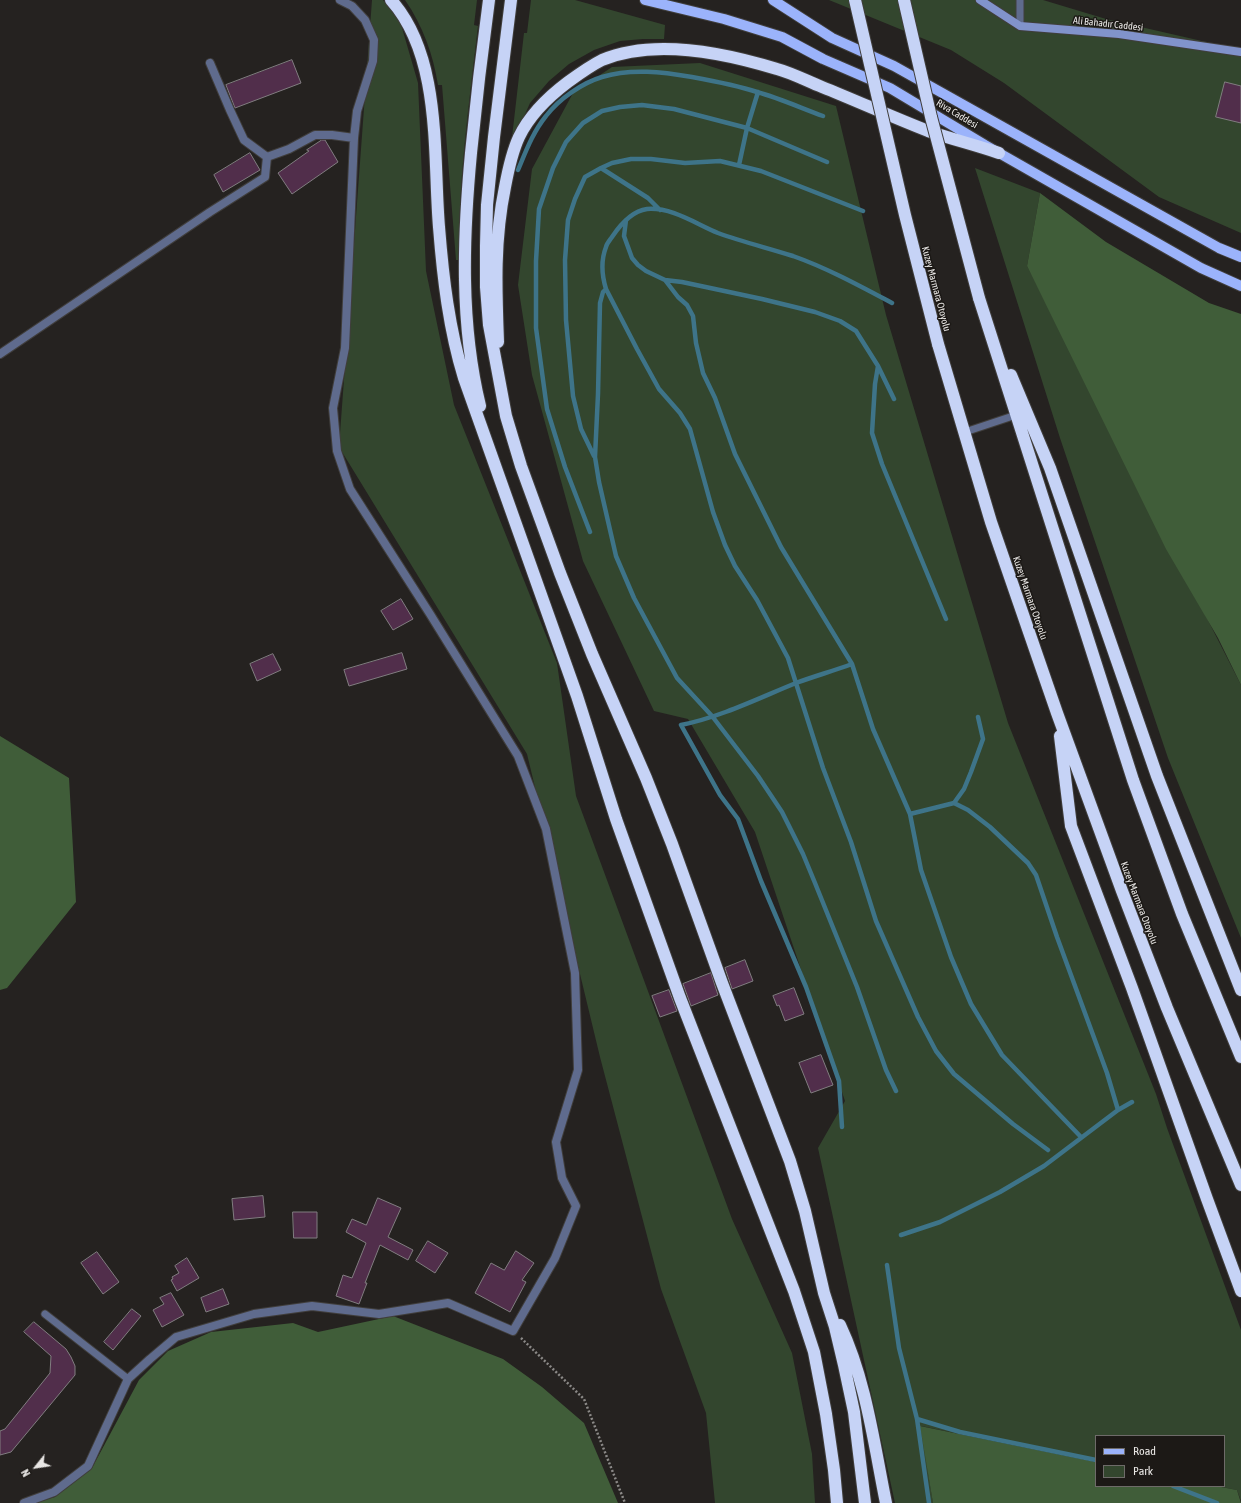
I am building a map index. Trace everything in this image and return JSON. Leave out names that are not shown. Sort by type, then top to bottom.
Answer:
[{"type":"highway","points":[[391,0],[402,15],[418,46],[428,86],[433,131],[443,271],[448,310],[456,350],[474,408],[574,689],[616,820],[680,998],[796,1298],[814,1352],[826,1414],[837,1503]]},
{"type":"highway","points":[[489,0],[466,210],[464,276],[466,314],[469,349],[474,377],[489,442],[517,522],[528,562]]},
{"type":"highway","points":[[511,0],[487,205],[486,253],[486,286],[489,325],[506,416],[521,466],[557,565],[592,654],[652,793],[672,844],[722,983],[790,1160],[805,1211],[824,1293],[835,1327],[854,1412],[865,1503]]},
{"type":"highway","name":"Kuzey Marmara Otoyolu","points":[[854,0],[905,215],[938,344],[991,522],[1057,713],[1122,892],[1156,980],[1241,1185]]},
{"type":"highway","points":[[904,0],[931,117],[979,298],[1016,415],[1133,780],[1182,914],[1241,1057]]},
{"type":"highway","points":[[500,385],[496,276],[498,230],[508,172],[519,138],[528,121],[542,103],[588,67],[604,60],[636,51],[654,49],[701,52],[752,62],[801,78],[929,131],[999,153]]},
{"type":"highway","points":[[979,298],[1050,468],[1157,776],[1241,990]]},
{"type":"highway","points":[[1057,713],[1071,826],[1132,988],[1206,1199],[1241,1291]]},
{"type":"highway","points":[[824,1293],[850,1346],[861,1385],[886,1503]]},
{"type":"main road","name":"Riva Caddesi","points":[[645,0],[724,19],[782,37],[823,59],[890,88],[999,153],[1200,268],[1241,286]]},
{"type":"main road","name":"Riva Caddesi","points":[[773,0],[832,38],[894,66],[1219,248],[1241,257]]},
{"type":"main road","name":"Ali Bahadır Caddesi","points":[[980,0],[1020,26],[1120,34],[1241,52]]},
{"type":"street","points":[[24,1503],[54,1492],[88,1466],[128,1379],[176,1337],[254,1314],[312,1306],[379,1314],[448,1302],[513,1331],[554,1258],[576,1206],[562,1178],[556,1142],[578,1070],[575,972],[546,829],[518,756],[350,489],[337,451],[333,408],[345,348],[354,138],[357,111],[373,61],[374,40],[365,20],[352,6],[340,0]]},
{"type":"street","points":[[210,63],[244,140],[267,157]]},
{"type":"street","points":[[267,157],[289,149],[315,135],[332,135],[354,138]]},
{"type":"street","points":[[0,354],[264,177],[267,157]]},
{"type":"lane","points":[[1020,0],[1020,26]]},
{"type":"lane","points":[[965,432],[1016,415]]},
{"type":"lane","points":[[45,1314],[128,1379]]},
{"type":"path","points":[[513,1331],[584,1399],[625,1503]]},
{"type":"green space","points":[[372,0],[383,0],[400,21],[418,83],[426,271],[454,405],[557,663],[576,796],[732,1219],[792,1353],[812,1454],[815,1503],[715,1503],[706,1413],[661,1289],[600,1057],[527,754],[339,447]]},
{"type":"green space","points":[[405,0],[477,0],[474,25],[478,26],[462,172],[459,260],[456,260],[442,85],[438,85],[430,51],[422,30]]},
{"type":"green space","points":[[531,0],[575,0],[665,25],[664,39],[620,41],[594,50],[569,64],[549,81],[530,103],[511,146],[524,33],[527,33]]},
{"type":"green space","points":[[829,0],[1043,0],[1106,19],[1241,50],[1241,233],[1159,197],[1004,83],[951,50]]},
{"type":"green space","points":[[700,63],[836,106],[886,315],[1008,723],[1156,1094],[1241,1330],[1241,1501],[1237,1490],[1221,1487],[1225,1487],[1225,1435],[1095,1435],[1095,1462],[921,1426],[933,1503],[895,1503],[818,1148],[845,1101],[755,832],[688,719],[654,711],[583,561],[532,375],[518,285],[532,169],[573,93],[612,67]]},
{"type":"green space","points":[[975,168],[1040,193],[1027,266],[1241,685],[1241,938],[1168,758],[1060,438]]},
{"type":"green space","points":[[1040,193],[1106,242],[1209,303],[1241,314],[1241,685],[1218,638],[1166,549],[1027,266]]},
{"type":"green space","points":[[0,736],[69,778],[76,902],[7,988],[0,990]]},
{"type":"green space","points":[[393,1316],[503,1359],[542,1387],[584,1423],[618,1503],[35,1503],[55,1497],[92,1468],[139,1380],[168,1351],[211,1332],[293,1323],[318,1332]]},
{"type":"green space","points":[[920,1426],[1095,1462],[1095,1487],[1221,1487],[1237,1490],[1241,1503],[933,1503]]},
{"type":"building","points":[[292,60],[301,83],[235,108],[226,85]]},
{"type":"building","points":[[1225,82],[1241,86],[1241,123],[1216,117]]},
{"type":"building","points":[[322,140],[325,140],[338,162],[292,194],[278,173]]},
{"type":"building","points":[[250,153],[260,170],[223,192],[214,175]]},
{"type":"building","points":[[401,599],[413,619],[393,630],[381,611]]},
{"type":"building","points":[[402,653],[407,669],[349,686],[344,670]]},
{"type":"building","points":[[273,654],[281,670],[257,681],[250,664]]},
{"type":"building","points":[[745,960],[753,981],[732,989],[725,968]]},
{"type":"building","points":[[711,973],[718,995],[691,1006],[683,984]]},
{"type":"building","points":[[794,988],[804,1014],[785,1021],[779,1005],[777,1006],[773,996]]},
{"type":"building","points":[[669,990],[677,1011],[660,1017],[652,996]]},
{"type":"building","points":[[821,1055],[833,1085],[811,1093],[799,1063]]},
{"type":"building","points":[[263,1196],[265,1217],[234,1220],[232,1199]]},
{"type":"building","points":[[378,1198],[401,1208],[388,1237],[413,1250],[408,1260],[380,1245],[365,1283],[367,1283],[359,1304],[336,1296],[343,1275],[352,1278],[366,1243],[346,1232],[352,1219],[366,1225]]},
{"type":"building","points":[[293,1212],[317,1212],[317,1238],[294,1238]]},
{"type":"building","points":[[428,1241],[448,1253],[435,1273],[416,1261]]},
{"type":"building","points":[[516,1251],[534,1263],[522,1280],[526,1282],[510,1312],[475,1293],[491,1263],[504,1270]]},
{"type":"building","points":[[97,1252],[119,1282],[103,1294],[81,1263]]},
{"type":"building","points":[[187,1258],[199,1278],[177,1291],[171,1280],[173,1279],[172,1277],[179,1273],[175,1266]]},
{"type":"building","points":[[223,1289],[229,1304],[206,1312],[201,1298]]},
{"type":"building","points":[[171,1293],[184,1315],[162,1327],[153,1310],[164,1304],[160,1298]]},
{"type":"building","points":[[132,1309],[141,1316],[113,1350],[104,1342]]},
{"type":"building","points":[[34,1322],[66,1349],[75,1366],[75,1375],[11,1452],[0,1455],[0,1431],[5,1429],[50,1373],[51,1356],[24,1332]]},
{"type":"waterway","points":[[518,170],[541,122],[557,104],[571,92],[587,83],[602,77],[624,72],[658,72],[741,87],[782,100],[823,116]]},
{"type":"waterway","points":[[739,165],[747,128],[758,92]]},
{"type":"waterway","points":[[590,532],[565,467],[547,409],[536,328],[536,261],[539,209],[553,168],[566,142],[583,123],[602,111],[620,107],[642,105],[674,109],[747,128],[827,162]]},
{"type":"waterway","points":[[594,456],[581,429],[573,396],[566,320],[565,260],[568,220],[575,199],[585,177],[612,163],[631,159],[651,159],[685,163],[720,161],[761,171],[863,211]]},
{"type":"waterway","points":[[601,168],[648,198],[660,210]]},
{"type":"waterway","points":[[892,303],[806,261],[718,233],[675,213],[656,209],[642,210],[627,219],[606,246],[603,257],[603,273],[606,289],[659,389],[680,413],[690,429],[713,512],[725,545],[735,566],[757,600],[788,658],[823,768],[851,842],[876,921],[918,1017],[936,1051],[954,1074],[1013,1124],[1048,1150]]},
{"type":"waterway","points":[[626,220],[624,236],[632,258],[646,271],[665,280],[678,297],[687,305],[693,316],[696,343],[703,373],[715,398],[735,454],[781,547],[852,664],[873,729],[910,814],[921,870],[951,957],[971,1004],[1002,1055],[1081,1137]]},
{"type":"waterway","points":[[665,280],[682,282],[762,299],[815,312],[840,321],[856,331],[878,366],[894,399]]},
{"type":"waterway","points":[[606,289],[603,292],[600,303],[595,457],[599,482],[616,556],[634,598],[677,678],[712,716],[758,776],[782,812],[803,854],[815,883],[857,987],[886,1070],[896,1091]]},
{"type":"waterway","points":[[878,366],[875,384],[872,433],[882,464],[946,619]]},
{"type":"waterway","points":[[842,1127],[839,1081],[806,987],[761,881],[738,819],[720,795],[681,725],[711,717],[796,683],[852,664]]},
{"type":"waterway","points":[[954,803],[964,789],[983,739],[978,717]]},
{"type":"waterway","points":[[910,814],[954,803],[968,810],[990,827],[1028,863],[1036,875],[1107,1073],[1118,1110]]},
{"type":"waterway","points":[[901,1235],[940,1222],[1000,1192],[1044,1166],[1118,1110],[1132,1102]]},
{"type":"waterway","points":[[887,1265],[899,1348],[917,1419],[929,1503]]},
{"type":"waterway","points":[[917,1419],[960,1432],[1095,1460]]},
{"type":"waterway","points":[[1176,1487],[1217,1503]]}]
